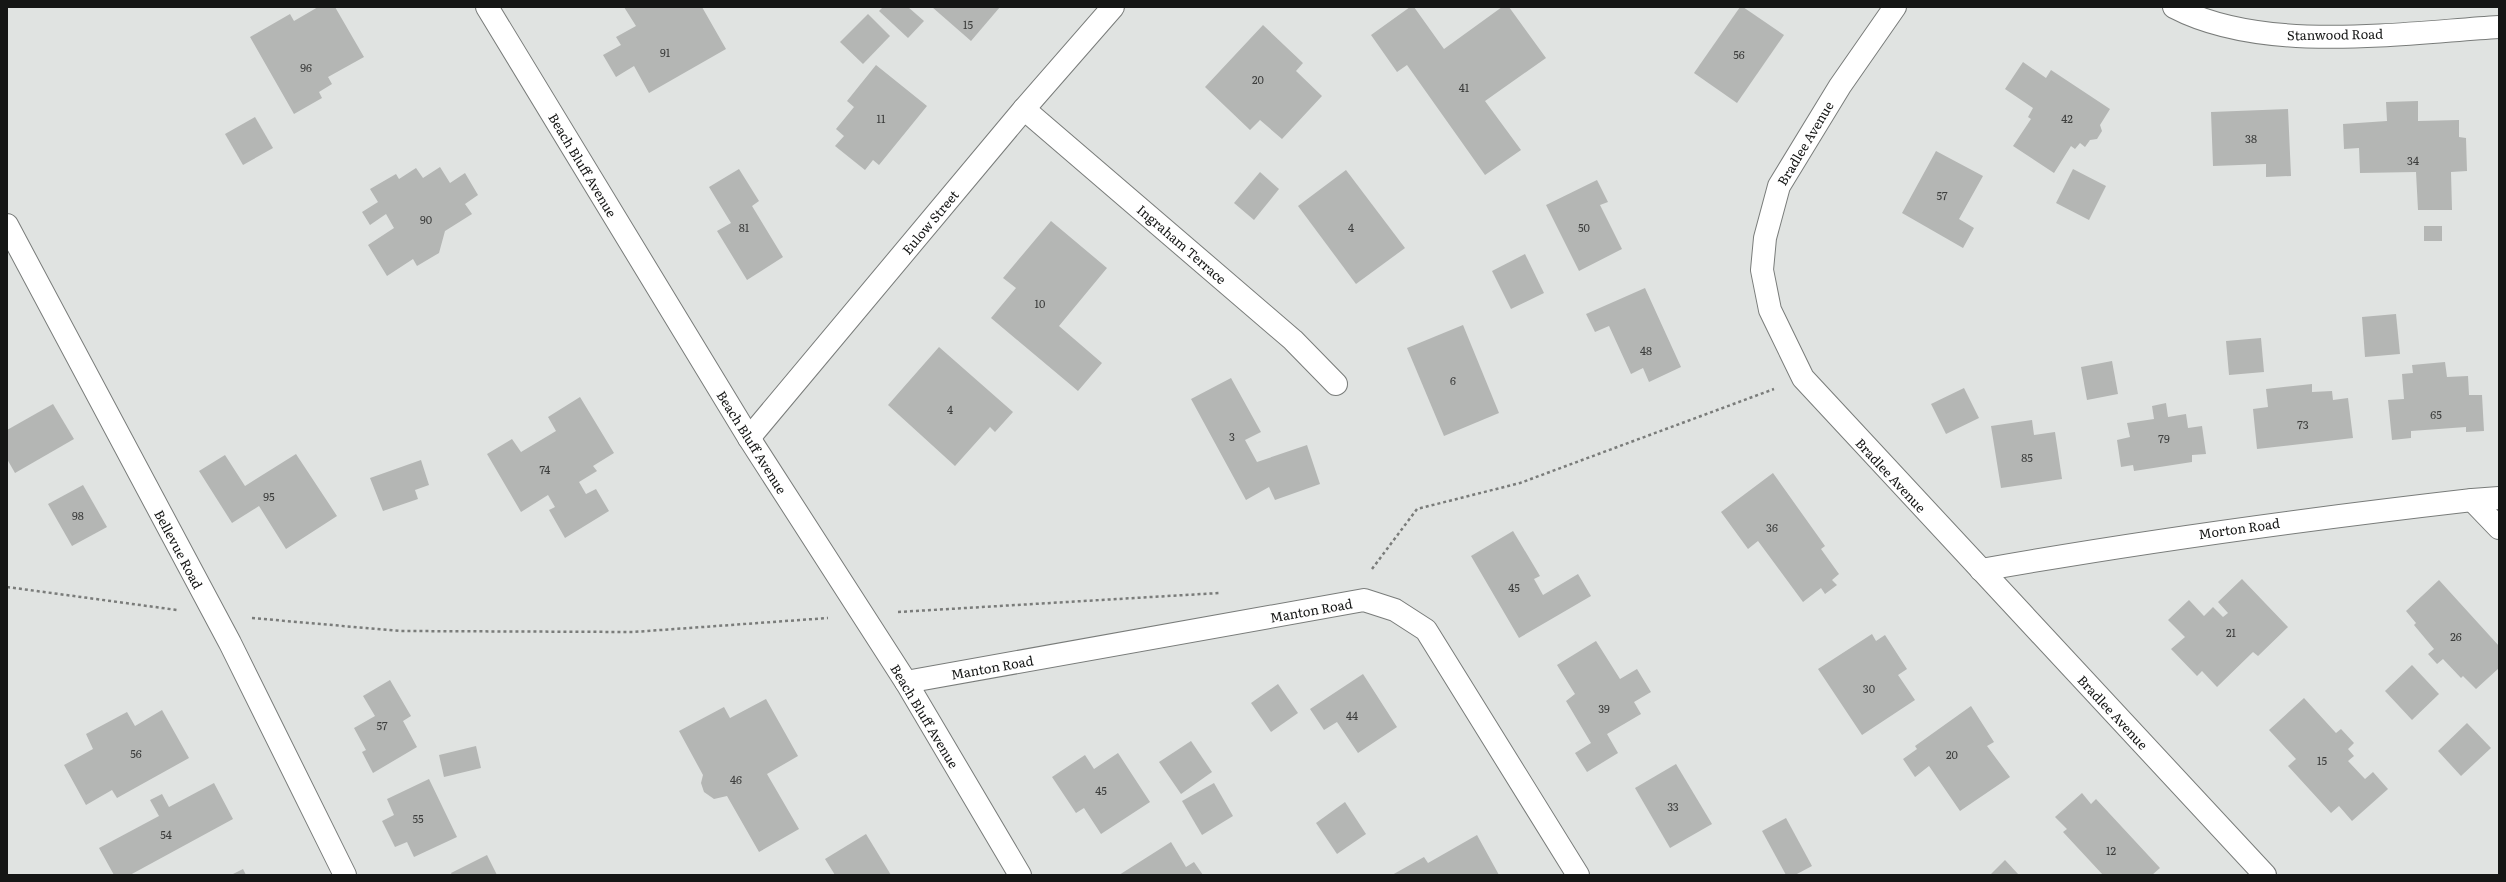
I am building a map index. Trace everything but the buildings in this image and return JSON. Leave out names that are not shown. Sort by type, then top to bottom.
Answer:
[{"type":"street","name":"Beach Bluff Avenue","points":[[487,7],[749,438],[906,682],[1020,875]]},
{"type":"street","name":"Eulow Street","points":[[749,438],[1024,109],[1113,7]]},
{"type":"street","name":"Bradlee Avenue","points":[[1895,7],[1840,86],[1779,186],[1765,238],[1762,270],[1770,310],[1803,378],[2265,875]]},
{"type":"street","name":"Stanwood Road","points":[[2174,7],[2231,28],[2292,37],[2499,27]]},
{"type":"street","name":"Ingraham Terrace","points":[[1024,109],[1293,340],[1336,384]]},
{"type":"street","name":"Bellevue Road","points":[[7,225],[213,614],[230,642],[345,875]]},
{"type":"street","name":"Morton Road","points":[[1981,570],[2125,544],[2282,522],[2499,498]]},
{"type":"street","points":[[2472,500],[2499,528]]},
{"type":"street","name":"Manton Road","points":[[906,682],[1364,600],[1395,610],[1426,630],[1578,875]]},
{"type":"path","points":[[1366,570],[1374,569],[1418,509],[1520,484],[1803,378]]},
{"type":"path","points":[[7,588],[213,614],[400,631],[618,632],[1220,593]]}]
